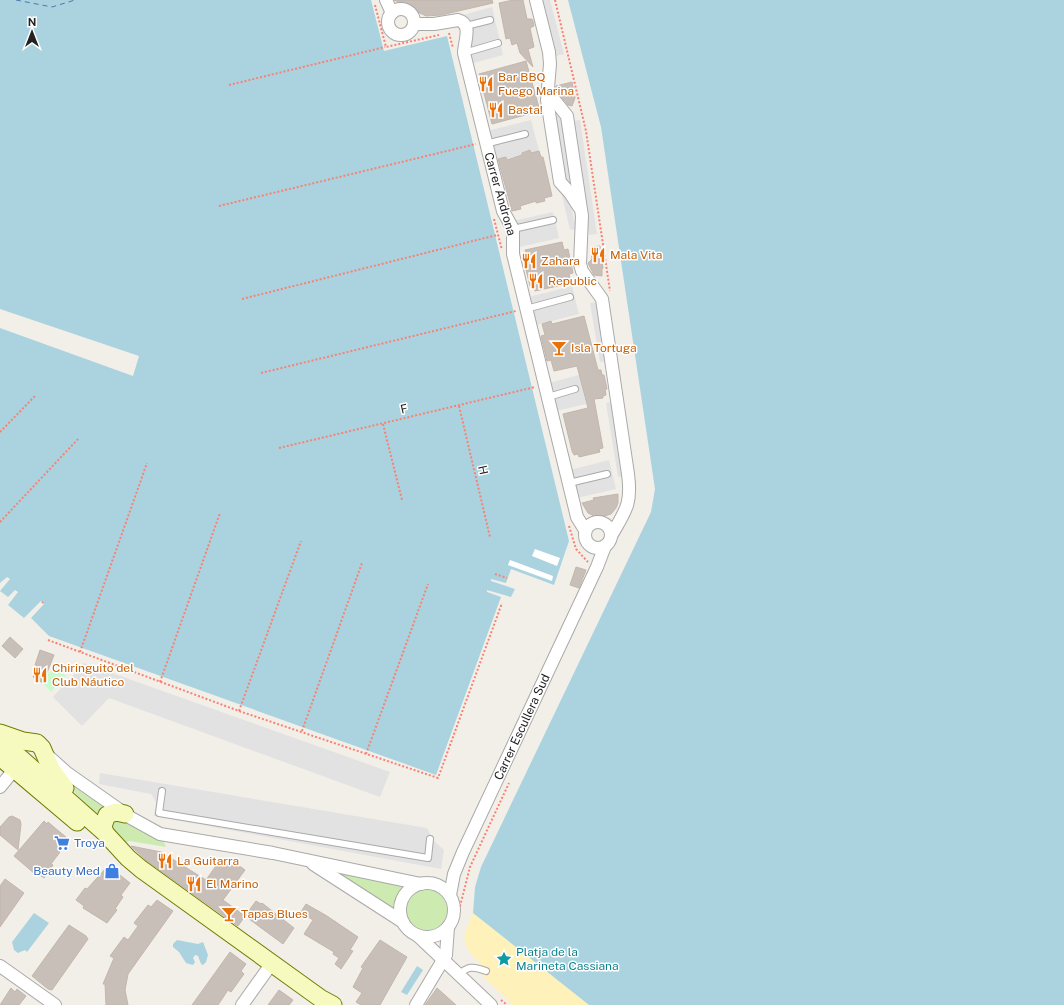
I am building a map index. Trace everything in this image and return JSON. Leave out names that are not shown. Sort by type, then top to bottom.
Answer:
[{"type":"street","points":[[386,0],[392,13]]},
{"type":"street","points":[[536,0],[549,52],[547,100],[560,182],[576,201],[582,216]]},
{"type":"street","points":[[399,9],[407,10],[413,16],[414,24],[408,34],[399,35],[392,31],[388,24],[392,13],[399,9]]},
{"type":"street","points":[[414,24],[434,24],[458,20],[462,21],[466,26]]},
{"type":"street","name":"Carrer Androna","points":[[466,26],[467,36],[459,54],[478,146],[502,211],[513,229],[513,254],[520,310],[543,396],[569,483],[577,517],[585,530]]},
{"type":"street","points":[[548,92],[568,116],[582,216],[580,264],[582,271],[602,299],[604,307],[631,494],[620,512],[603,523]]},
{"type":"street","points":[[550,114],[554,110],[562,110]]},
{"type":"street","name":"Carrer Escullera Sud","points":[[450,895],[454,874],[589,574],[628,504],[631,494]]},
{"type":"street","points":[[595,522],[603,523],[609,528],[608,541],[598,548],[591,547],[586,541],[585,530],[595,522]]},
{"type":"street","name":"Carrer Escullera Sud","points":[[589,574],[594,559],[591,547]]},
{"type":"street","points":[[0,733],[21,764],[96,838],[128,858],[326,1003]]},
{"type":"street","points":[[37,743],[44,752],[42,764],[21,764],[37,743]]},
{"type":"street","points":[[21,764],[44,752]]},
{"type":"street","points":[[21,764],[125,814],[146,828],[160,834],[273,853],[421,884],[437,885],[450,895],[454,908],[452,921],[448,927],[434,936],[417,935]]},
{"type":"street","points":[[21,764],[106,832],[128,858]]},
{"type":"street","points":[[106,832],[103,826],[107,815],[116,812],[125,814]]},
{"type":"street","points":[[306,860],[403,922]]},
{"type":"street","points":[[437,885],[454,874]]},
{"type":"street","points":[[421,884],[407,892],[403,898],[400,914],[406,928],[417,935],[443,962],[491,1005]]},
{"type":"street","points":[[416,1005],[446,955],[448,927]]},
{"type":"street","points":[[242,1005],[272,963]]},
{"type":"street","points":[[0,966],[50,1004]]},
{"type":"lane","points":[[466,26],[490,20]]},
{"type":"lane","points":[[459,54],[498,43]]},
{"type":"lane","points":[[478,146],[525,134]]},
{"type":"lane","points":[[513,229],[553,220]]},
{"type":"lane","points":[[520,310],[570,297]]},
{"type":"lane","points":[[543,396],[575,389]]},
{"type":"lane","points":[[569,483],[607,474]]},
{"type":"lane","points":[[162,791],[158,813],[428,858],[430,839]]},
{"type":"lane","points":[[458,975],[466,968],[474,966],[486,971]]},
{"type":"path","points":[[374,0],[386,47]]},
{"type":"path","points":[[229,85],[450,33],[459,54]]},
{"type":"path","points":[[219,206],[478,146]]},
{"type":"path","points":[[492,212],[504,257]]},
{"type":"path","points":[[242,298],[498,234]]},
{"type":"path","points":[[261,374],[520,310]]},
{"type":"path","name":"F","points":[[279,448],[534,387],[543,396]]},
{"type":"path","points":[[0,432],[36,395]]},
{"type":"path","name":"H","points":[[459,406],[490,537]]},
{"type":"path","points":[[383,424],[402,500]]},
{"type":"path","points":[[0,522],[79,438]]},
{"type":"path","points":[[80,652],[147,463]]},
{"type":"path","points":[[160,682],[220,513]]},
{"type":"path","points":[[567,519],[576,548],[588,560],[589,574]]},
{"type":"path","points":[[239,711],[301,541]]},
{"type":"path","points":[[302,731],[362,563]]},
{"type":"path","points":[[495,574],[507,578]]},
{"type":"path","points":[[366,754],[428,584]]},
{"type":"path","points":[[48,640],[239,711],[438,778],[502,603]]},
{"type":"green space","points":[[57,669],[66,676],[51,692],[43,683],[47,673]]},
{"type":"green space","points":[[60,776],[107,808],[98,818]]},
{"type":"green space","points":[[118,816],[140,830],[163,840],[166,847],[129,841],[123,844],[107,821]]},
{"type":"green space","points":[[334,872],[405,886],[397,896],[395,912]]},
{"type":"green space","points":[[426,889],[441,895],[447,910],[441,925],[426,931],[411,925],[405,910],[411,895]]},
{"type":"sand","name":"Platja de la Marineta Cassiana","points":[[473,913],[589,1005],[513,1005],[478,971],[483,967],[467,947],[464,937]]},
{"type":"shaded area","points":[[541,0],[550,0],[564,54],[556,56]]},
{"type":"shaded area","points":[[492,7],[503,55],[470,64],[468,22],[463,15]]},
{"type":"shaded area","points":[[555,112],[560,112],[576,188],[562,179],[553,114]]},
{"type":"shaded area","points":[[531,120],[539,151],[495,162],[487,131]]},
{"type":"shaded area","points":[[580,120],[597,234],[589,235],[572,121]]},
{"type":"shaded area","points":[[561,191],[569,196],[576,229],[570,230]]},
{"type":"shaded area","points":[[553,212],[559,238],[520,247],[513,221]]},
{"type":"shaded area","points":[[572,286],[579,314],[536,325],[529,297]]},
{"type":"shaded area","points":[[598,302],[607,361],[600,362],[590,303]]},
{"type":"shaded area","points":[[579,375],[586,404],[556,411],[549,383]]},
{"type":"shaded area","points":[[613,402],[625,476],[618,477],[606,403]]},
{"type":"shaded area","points":[[609,460],[616,489],[577,498],[570,470]]},
{"type":"shaded area","points":[[84,663],[390,772],[380,797],[109,698],[82,726],[53,697]]},
{"type":"shaded area","points":[[100,773],[427,828],[433,840],[444,850],[441,869],[154,816],[156,802],[151,794],[99,784]]},
{"type":"water","points":[[0,0],[371,0],[384,51],[447,36],[569,541],[554,585],[511,569],[506,583],[491,579],[491,581],[515,589],[511,597],[487,590],[487,592],[501,597],[436,775],[49,636],[31,618],[44,604],[41,601],[24,618],[8,605],[18,592],[15,590],[8,597],[0,591],[10,579],[7,577],[0,583],[0,328],[133,376],[139,356],[0,309]]},
{"type":"water","points":[[568,0],[1064,0],[1064,1005],[589,1005],[473,913],[475,887],[481,867],[651,512],[655,489],[601,127]]},
{"type":"water","points":[[34,913],[49,923],[27,952],[25,950],[18,953],[14,950],[12,942]]},
{"type":"water","points":[[177,940],[198,944],[203,942],[208,955],[206,962],[203,965],[201,964],[198,956],[195,955],[193,958],[195,962],[193,965],[186,963],[179,952],[173,947],[173,944]]},
{"type":"water","points":[[417,966],[423,970],[407,995],[401,992]]},
{"type":"pier","points":[[535,549],[560,558],[557,566],[532,556]]},
{"type":"pier","points":[[510,560],[553,576],[552,581],[508,565]]},
{"type":"building","points":[[394,0],[492,0],[493,3],[441,15],[426,16]]},
{"type":"building","points":[[513,0],[523,0],[527,19],[532,19],[533,21],[534,26],[530,28],[534,47],[528,49],[533,67],[520,53],[517,43],[512,45],[510,38],[506,39],[499,3]]},
{"type":"building","points":[[526,61],[540,111],[492,124],[479,74]]},
{"type":"building","points":[[572,82],[575,98],[572,106],[568,105],[555,89],[556,86]]},
{"type":"building","points":[[530,150],[531,153],[539,151],[541,157],[543,157],[552,196],[544,198],[545,201],[536,203],[536,201],[520,206],[521,209],[512,211],[498,159],[506,157],[507,160],[522,155],[522,153]]},
{"type":"building","points":[[562,242],[564,250],[568,249],[573,273],[569,274],[571,283],[535,291],[534,286],[530,286],[523,257],[527,256],[525,250]]},
{"type":"building","points":[[600,246],[603,268],[602,276],[594,275],[588,263],[592,259],[591,247]]},
{"type":"building","points":[[584,316],[598,370],[601,370],[602,375],[604,375],[607,389],[605,390],[606,395],[603,396],[603,398],[594,399],[603,448],[599,449],[600,452],[579,457],[578,454],[574,455],[572,451],[563,414],[588,408],[577,366],[554,371],[551,360],[547,361],[541,336],[545,335],[542,324],[551,321],[552,324]]},
{"type":"building","points":[[618,494],[618,503],[616,508],[611,514],[605,516],[596,517],[588,513],[582,503],[594,500],[593,498]]},
{"type":"building","points":[[576,567],[586,570],[579,588],[570,585]]},
{"type":"building","points":[[10,637],[23,649],[15,658],[2,646]]},
{"type":"building","points":[[40,650],[54,655],[43,683],[33,677]]},
{"type":"building","points":[[12,816],[20,820],[21,824],[18,850],[0,835],[0,827],[9,817]]},
{"type":"building","points":[[44,821],[47,824],[48,822],[67,838],[58,850],[60,852],[51,864],[53,865],[44,878],[36,872],[35,874],[14,856]]},
{"type":"building","points":[[131,846],[161,852],[206,880],[218,863],[241,867],[245,870],[223,900],[245,916],[238,926],[147,861]]},
{"type":"building","points":[[107,867],[111,868],[130,883],[121,895],[123,897],[115,909],[117,910],[107,923],[83,908],[84,906],[76,900],[85,888],[87,889]]},
{"type":"building","points":[[5,879],[24,893],[0,927],[0,886]]},
{"type":"building","points":[[157,900],[173,911],[128,974],[125,990],[128,1005],[106,1005],[105,984],[103,984],[114,958],[110,956],[124,937],[128,940],[138,926],[134,923],[148,905],[151,907]]},
{"type":"building","points":[[256,901],[261,904],[262,903],[294,928],[283,944],[245,916]]},
{"type":"building","points":[[306,904],[358,937],[350,950],[353,951],[341,969],[335,964],[339,958],[333,954],[334,952],[304,934],[313,920],[301,912]]},
{"type":"building","points":[[69,925],[86,936],[88,939],[52,990],[48,989],[32,976]]},
{"type":"building","points":[[380,940],[407,957],[380,1005],[361,1005],[356,1002],[362,993],[353,987],[363,968],[361,967]]},
{"type":"building","points":[[230,952],[246,964],[241,971],[244,974],[231,992],[228,990],[218,1005],[192,1005]]},
{"type":"building","points":[[11,988],[15,992],[17,989],[26,996],[19,1005],[0,1005]]},
{"type":"building","points":[[437,988],[456,1005],[425,1005]]},
{"type":"building","points":[[279,990],[293,1000],[289,1005],[268,1005]]},
{"type":"ferry route","points":[[16,0],[52,7],[75,0]]},
{"type":"place","name":"Bar BBQ Fuego Marina","points":[[486,84]]},
{"type":"place","name":"Basta!","points":[[496,110]]},
{"type":"place","name":"Mala Vita","points":[[598,255]]},
{"type":"place","name":"Zahara","points":[[529,261]]},
{"type":"place","name":"Republic","points":[[536,281]]},
{"type":"place","name":"Isla Tortuga","points":[[559,348]]},
{"type":"place","name":"Chiringuito del Club Náutico","points":[[40,675]]},
{"type":"place","name":"Troya","points":[[62,843]]},
{"type":"place","name":"La Guitarra","points":[[165,861]]},
{"type":"place","name":"Beauty Med","points":[[112,871]]},
{"type":"place","name":"El Marino","points":[[194,884]]},
{"type":"place","name":"Tapas Blues","points":[[229,914]]},
{"type":"place","name":"Platja de la Marineta Cassiana","points":[[504,959]]}]
